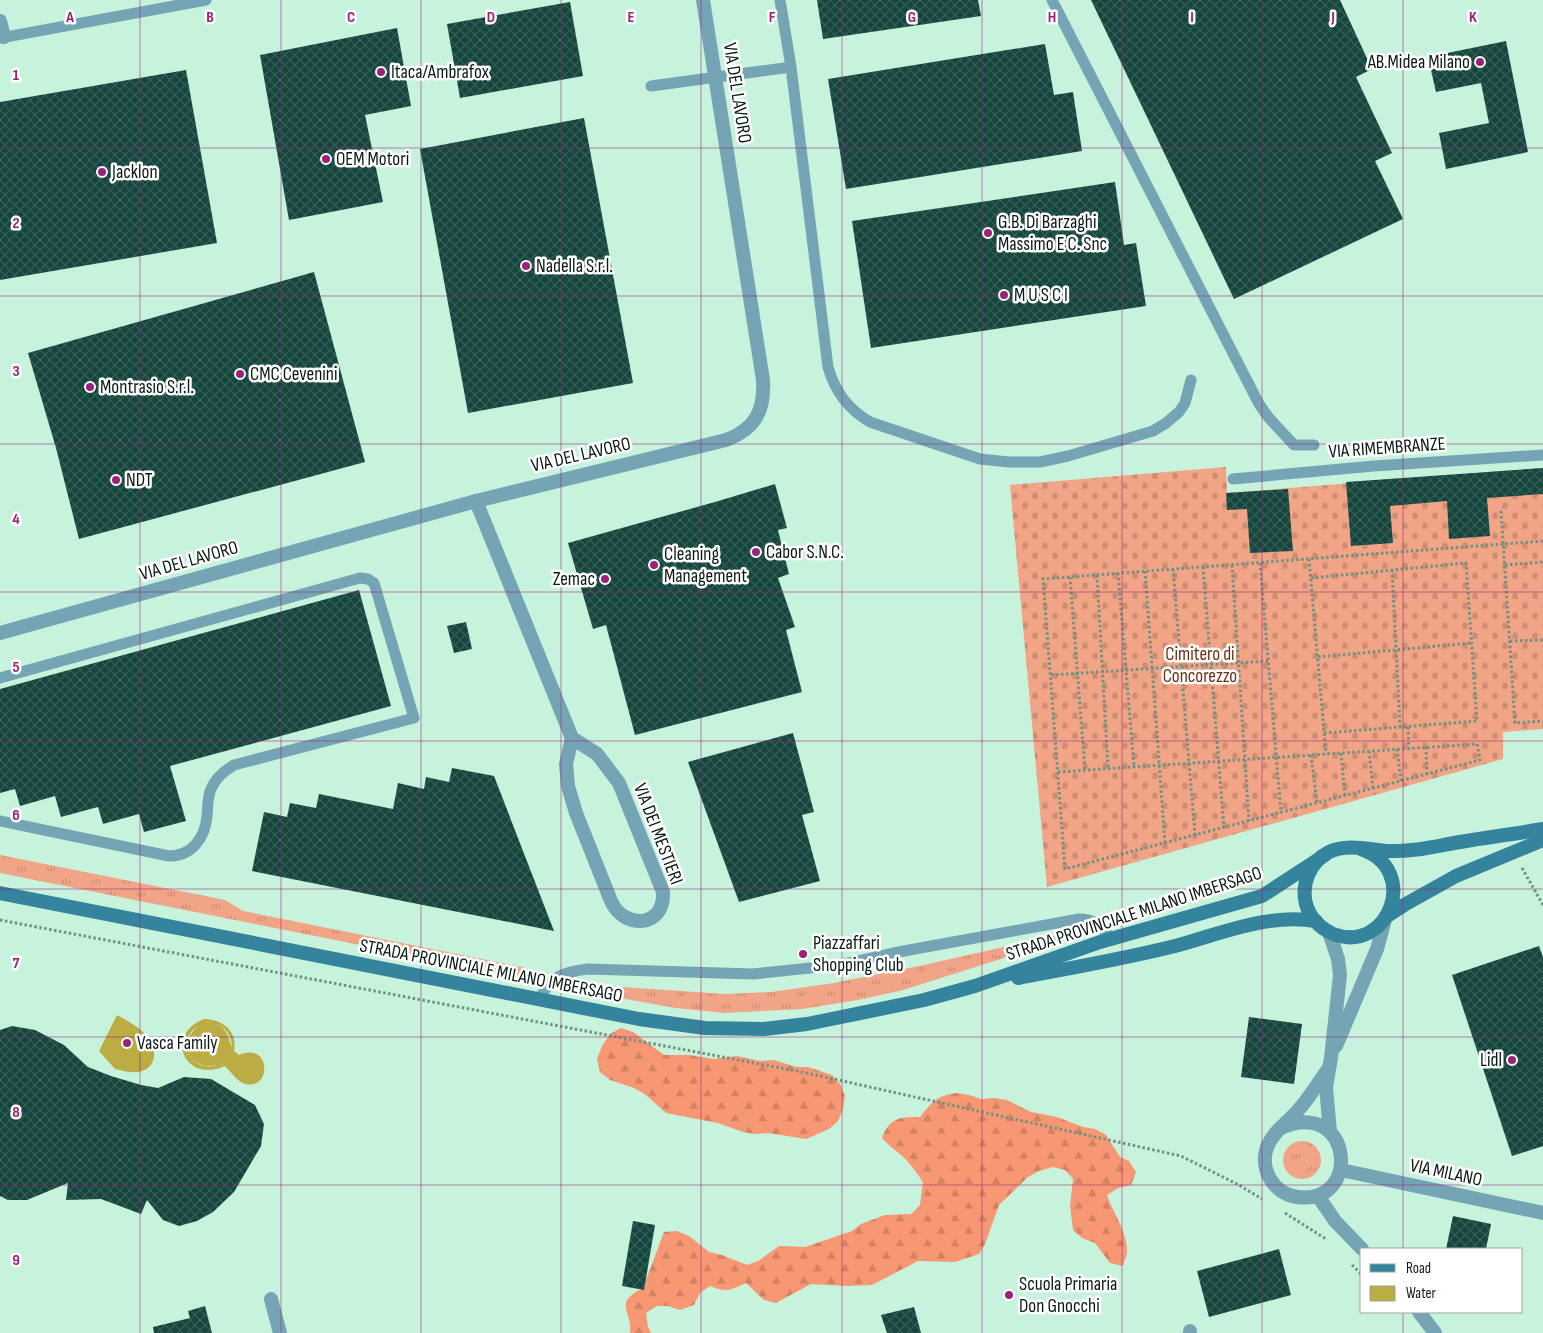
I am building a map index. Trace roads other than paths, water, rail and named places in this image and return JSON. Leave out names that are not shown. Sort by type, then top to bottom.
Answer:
[{"type":"main road","points":[[1361,849],[1380,860],[1392,878],[1393,898],[1391,908],[1376,928],[1359,936],[1344,936],[1329,932],[1316,921],[1307,905],[1305,886],[1316,862],[1325,855],[1342,848],[1407,851],[1543,829]]},
{"type":"main road","points":[[1386,916],[1456,876],[1543,840]]},
{"type":"main road","name":"STRADA PROVINCIALE MILANO IMBERSAGO","points":[[976,986],[1110,938],[1262,896],[1325,855]]},
{"type":"main road","name":"STRADA PROVINCIALE MILANO IMBERSAGO","points":[[0,893],[539,1000],[673,1025],[723,1030],[750,1030],[794,1026],[924,1000],[976,986],[1165,948],[1269,921],[1292,919],[1316,921]]},
{"type":"street","name":"VIA DEL LAVORO","points":[[0,633],[476,500],[726,440],[749,428],[761,407],[764,392],[763,380],[703,0]]},
{"type":"street","points":[[0,21],[2,37]]},
{"type":"street","points":[[476,500],[572,738]]},
{"type":"street","name":"VIA DEI MESTIERI","points":[[572,738],[597,754],[609,768],[623,791],[663,892],[661,907],[654,916],[646,920],[632,921],[626,918],[619,914],[611,901],[574,807],[568,786],[566,764],[572,738]]},
{"type":"street","points":[[1283,1127],[1295,1122],[1308,1121],[1320,1125],[1337,1140],[1341,1150],[1341,1170],[1336,1181],[1328,1190],[1318,1196],[1305,1198],[1293,1197],[1281,1192],[1272,1183],[1266,1171],[1265,1158],[1267,1146],[1274,1135],[1300,1108],[1330,1063],[1377,949],[1386,916]]},
{"type":"street","points":[[1329,932],[1338,959],[1340,974],[1326,1087],[1330,1132]]},
{"type":"street","name":"VIA MILANO","points":[[1341,1170],[1543,1213]]},
{"type":"street","points":[[1318,1196],[1335,1221],[1361,1248]]},
{"type":"street","points":[[271,1299],[280,1333]]},
{"type":"street","points":[[1420,1313],[1434,1333]]},
{"type":"lane","points":[[2,37],[206,0]]},
{"type":"lane","points":[[780,0],[791,68],[828,367],[831,380],[842,399],[856,414],[870,422],[980,458],[1010,462],[1040,462],[1068,456],[1153,431],[1179,412],[1184,403],[1191,380]]},
{"type":"lane","points":[[1052,0],[1260,404],[1269,418],[1294,445],[1314,445]]},
{"type":"lane","points":[[651,86],[791,68]]},
{"type":"lane","name":"VIA RIMEMBRANZE","points":[[1233,479],[1374,466],[1543,455]]},
{"type":"lane","points":[[0,678],[360,578],[368,579],[374,583],[414,718],[234,765],[219,776],[211,789],[206,828],[199,841],[189,851],[176,856],[0,821]]},
{"type":"lane","points":[[539,1000],[552,980],[573,971],[588,969],[752,974],[839,965],[893,953],[1079,919],[1089,919],[1096,922],[1110,938]]},
{"type":"water","name":"Vasca Family","points":[[117,1015],[140,1029],[152,1044],[154,1050],[153,1060],[142,1071],[132,1072],[115,1069],[99,1051]]},
{"type":"water","points":[[204,1019],[217,1021],[231,1032],[235,1044],[234,1051],[239,1055],[250,1052],[257,1054],[262,1060],[264,1074],[254,1084],[246,1084],[237,1079],[225,1066],[211,1070],[199,1068],[190,1063],[184,1055],[182,1045],[185,1035],[192,1026]],"holes":[[[213,1023],[222,1026],[228,1033],[232,1047],[224,1029]],[[196,1028],[188,1043],[188,1051],[187,1042],[190,1034]]]},
{"type":"place","name":"AB.Midea Milano","points":[[1480,62]]},
{"type":"place","name":"Itaca/Ambrafox","points":[[381,72]]},
{"type":"place","name":"OEM Motori","points":[[326,159]]},
{"type":"place","name":"Jacklon","points":[[102,172]]},
{"type":"place","name":"G.B. Di Barzaghi Massimo E C. Snc","points":[[988,233]]},
{"type":"place","name":"Nadella S.r.l.","points":[[526,266]]},
{"type":"place","name":"M U S C I","points":[[1004,295]]},
{"type":"place","name":"CMC Cevenini","points":[[240,374]]},
{"type":"place","name":"Montrasio S.r.l.","points":[[90,387]]},
{"type":"place","name":"NDT","points":[[116,480]]},
{"type":"place","name":"Cabor S.N.C.","points":[[756,552]]},
{"type":"place","name":"Cleaning Management","points":[[654,565]]},
{"type":"place","name":"Zemac","points":[[605,579]]},
{"type":"place","name":"Piazzaffari Shopping Club","points":[[803,954]]},
{"type":"place","name":"Vasca Family","points":[[127,1043]]},
{"type":"place","name":"Lidl","points":[[1512,1060]]},
{"type":"place","name":"Scuola Primaria Don Gnocchi","points":[[1009,1295]]},
{"type":"park label","name":"Cimitero di Concorezzo","points":[[1200,665]]}]
